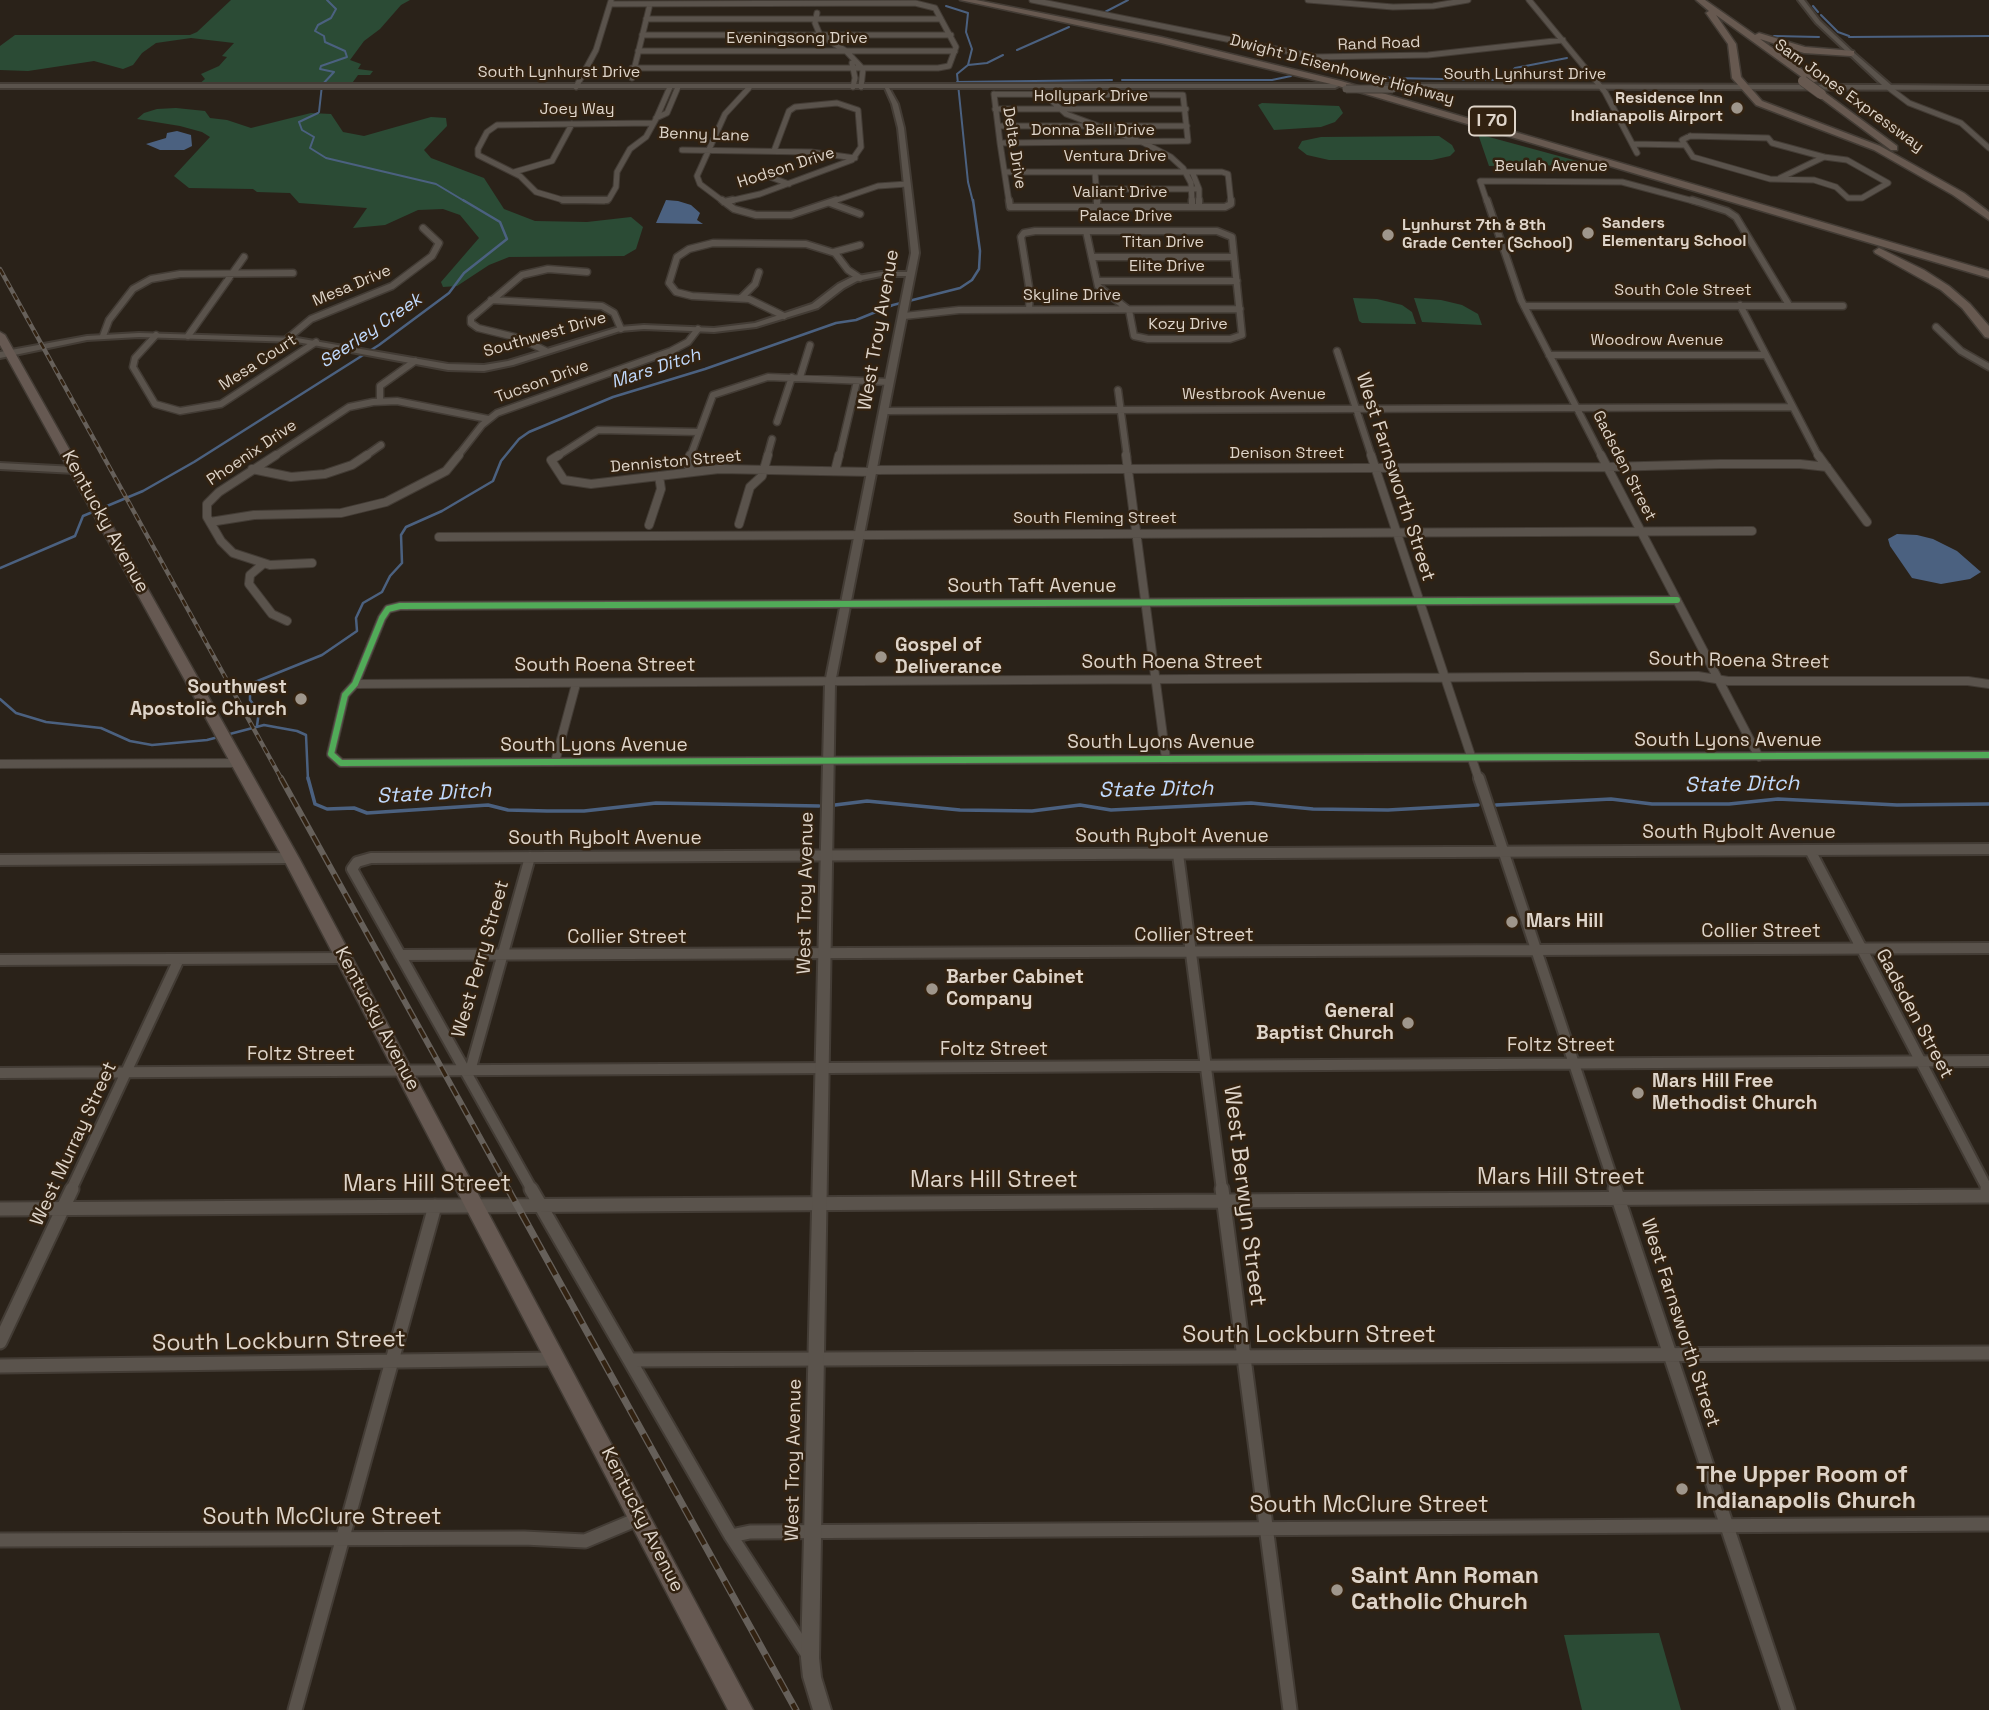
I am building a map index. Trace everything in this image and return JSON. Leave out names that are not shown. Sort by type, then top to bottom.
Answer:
[{"type":"highway","name":"Dwight D Eisenhower Highway","points":[[964,0],[1266,65],[1378,94],[1989,275]]},
{"type":"highway","name":"Dwight D Eisenhower Highway","points":[[989,0],[1197,43],[1315,72],[1989,265]]},
{"type":"highway","name":"Sam Jones Expressway","points":[[1691,0],[1826,94],[1989,217]]},
{"type":"highway","name":"Sam Jones Expressway","points":[[1700,0],[1808,81]]},
{"type":"highway","points":[[1710,13],[1732,44],[1737,78],[1764,106],[1877,148],[1960,195]]},
{"type":"highway","points":[[1723,17],[1755,34],[1797,48],[1852,53]]},
{"type":"highway","points":[[1808,81],[1801,68],[1802,60],[1823,54],[1852,53]]},
{"type":"highway","points":[[1722,86],[1734,82],[1737,78]]},
{"type":"highway","name":"Sam Jones Expressway","points":[[1826,94],[1906,149]]},
{"type":"highway","name":"Sam Jones Expressway","points":[[1928,164],[1989,206]]},
{"type":"highway","points":[[1624,167],[1883,253],[1926,275],[1950,292],[1989,334]]},
{"type":"main road","points":[[1852,53],[1889,88]]},
{"type":"main road","points":[[1862,86],[1872,82],[1877,76]]},
{"type":"main road","points":[[1877,76],[1897,83],[1928,88]]},
{"type":"main road","name":"South Lynhurst Drive","points":[[0,86],[968,87],[1044,90],[1335,86],[1889,88]]},
{"type":"main road","name":"South Lynhurst Drive","points":[[1119,87],[1989,88]]},
{"type":"main road","name":"Kentucky Avenue","points":[[0,335],[5,354],[75,470],[292,858],[741,1710]]},
{"type":"main road","points":[[0,466],[75,470]]},
{"type":"street","name":"Rand Road","points":[[1032,0],[1316,57],[1422,56],[1563,40]]},
{"type":"street","points":[[1308,0],[1385,7],[1427,6],[1468,0]]},
{"type":"street","points":[[1529,0],[1601,88],[1637,153]]},
{"type":"street","points":[[1801,0],[1818,22],[1852,53]]},
{"type":"street","points":[[576,87],[596,50],[611,2],[915,4],[932,7],[951,34],[955,51],[950,64],[944,68],[632,68]]},
{"type":"street","points":[[632,78],[632,68],[650,4]]},
{"type":"street","points":[[812,4],[808,19],[817,35],[838,51],[854,69],[857,87]]},
{"type":"street","points":[[817,35],[816,19],[820,4]]},
{"type":"street","points":[[646,19],[941,19]]},
{"type":"street","points":[[642,35],[951,34]]},
{"type":"street","points":[[817,35],[846,51],[863,69]]},
{"type":"street","name":"Eveningsong Drive","points":[[638,51],[955,51]]},
{"type":"street","points":[[857,87],[863,69]]},
{"type":"street","points":[[514,173],[536,192],[563,200],[595,202],[609,199],[615,187],[617,172],[630,149],[646,137],[654,121],[667,113],[674,87]]},
{"type":"street","name":"West Troy Avenue","points":[[822,1710],[812,1677],[810,1658],[830,683],[915,253],[898,115],[886,87]]},
{"type":"street","points":[[732,88],[739,95]]},
{"type":"street","points":[[749,88],[739,95],[725,114],[697,179],[724,202],[740,211],[769,216],[796,214],[878,186],[907,184]]},
{"type":"street","points":[[1889,88],[1909,103],[1961,123],[1989,148]]},
{"type":"street","points":[[998,125],[1187,126],[1183,96],[1044,90]]},
{"type":"street","points":[[1044,90],[1059,109],[1144,143],[1171,157],[1188,171]]},
{"type":"street","points":[[1044,90],[1067,109],[1152,143],[1180,159],[1196,189],[1196,207]]},
{"type":"street","name":"Delta Drive","points":[[1010,207],[995,93],[1044,90]]},
{"type":"street","points":[[774,151],[792,108],[810,104],[841,104],[855,107],[859,111],[861,148],[855,158]]},
{"type":"street","name":"Hollypark Drive","points":[[995,109],[1186,109]]},
{"type":"street","name":"Joey Way","points":[[514,173],[478,155],[478,149],[491,127],[502,124],[654,121]]},
{"type":"street","points":[[514,173],[552,161],[572,124]]},
{"type":"street","name":"Donna Bell Drive","points":[[1000,143],[1186,142],[1187,126]]},
{"type":"street","points":[[1683,138],[1767,138],[1772,143],[1824,157],[1847,160],[1888,183],[1862,198],[1848,198],[1836,187],[1814,180],[1779,179],[1693,157],[1683,138]]},
{"type":"street","points":[[1632,142],[1684,143]]},
{"type":"street","name":"Benny Lane","points":[[682,150],[814,152],[855,158]]},
{"type":"street","points":[[1779,179],[1824,157]]},
{"type":"street","name":"Hodson Drive","points":[[724,202],[789,184],[839,167],[855,158]]},
{"type":"street","name":"Ventura Drive","points":[[1005,172],[1226,173],[1230,206]]},
{"type":"street","points":[[1095,172],[1097,207]]},
{"type":"street","points":[[770,177],[789,184]]},
{"type":"street","name":"Beulah Avenue","points":[[1480,181],[1622,183],[1663,191],[1734,215],[1789,305]]},
{"type":"street","name":"Gadsden Street","points":[[1480,181],[1524,306],[1759,757]]},
{"type":"street","points":[[1096,189],[1196,189]]},
{"type":"street","points":[[830,203],[860,214]]},
{"type":"street","name":"Valiant Drive","points":[[1010,207],[1230,206]]},
{"type":"street","name":"Mesa Drive","points":[[287,340],[311,319],[392,286],[432,256],[439,243],[423,228]]},
{"type":"street","points":[[1086,231],[1100,288],[1129,310]]},
{"type":"street","name":"Palace Drive","points":[[1029,308],[1021,237],[1024,233],[1227,233],[1231,236],[1234,257]]},
{"type":"street","points":[[784,316],[759,302],[741,298],[689,295],[672,289],[669,283],[676,258],[689,246],[713,243],[806,244],[834,252],[860,245]]},
{"type":"street","points":[[834,252],[848,270],[860,278]]},
{"type":"street","points":[[188,336],[244,257]]},
{"type":"street","name":"Titan Drive","points":[[1092,257],[1234,257]]},
{"type":"street","points":[[1234,257],[1240,309]]},
{"type":"street","points":[[546,351],[526,341],[473,326],[472,317],[516,279],[530,272],[554,269],[587,272]]},
{"type":"street","points":[[741,298],[755,284],[759,272]]},
{"type":"street","points":[[103,336],[109,320],[141,283],[173,275],[293,273]]},
{"type":"street","name":"Southwest Drive","points":[[5,354],[103,336],[156,335],[316,342],[454,368],[477,368],[504,365],[621,329],[740,327],[817,305],[841,286],[860,278],[881,274],[912,274]]},
{"type":"street","name":"Elite Drive","points":[[1097,281],[1237,281]]},
{"type":"street","points":[[491,300],[601,306],[614,313],[621,329]]},
{"type":"street","points":[[1740,305],[1827,467],[1867,522]]},
{"type":"street","name":"South Cole Street","points":[[1524,306],[1843,306]]},
{"type":"street","name":"Skyline Drive","points":[[905,312],[1029,308],[1240,309]]},
{"type":"street","name":"Kozy Drive","points":[[1129,310],[1132,333],[1137,338],[1239,337],[1243,334],[1240,309]]},
{"type":"street","points":[[1936,327],[1953,345],[1989,367]]},
{"type":"street","name":"Tucson Drive","points":[[210,522],[254,515],[341,513],[379,505],[444,472],[488,419],[510,407],[671,351],[688,342],[698,329]]},
{"type":"street","points":[[156,335],[135,358],[133,367],[155,404],[173,410],[164,418]]},
{"type":"street","name":"Mesa Court","points":[[173,410],[194,410],[221,404],[316,342]]},
{"type":"street","points":[[803,377],[810,345]]},
{"type":"street","name":"West Farnsworth Street","points":[[1337,351],[1788,1710]]},
{"type":"street","name":"Woodrow Avenue","points":[[1549,355],[1766,355]]},
{"type":"street","points":[[380,401],[380,386],[415,361]]},
{"type":"street","points":[[692,472],[687,464],[713,395],[762,378],[803,377],[813,374],[890,379]]},
{"type":"street","points":[[778,422],[792,377]]},
{"type":"street","points":[[803,377],[811,380],[890,379]]},
{"type":"street","points":[[835,471],[857,381]]},
{"type":"street","points":[[1118,390],[1166,759]]},
{"type":"street","name":"Phoenix Drive","points":[[210,522],[205,509],[209,500],[340,411],[380,401],[406,402],[488,419]]},
{"type":"street","name":"Westbrook Avenue","points":[[884,411],[1793,407]]},
{"type":"street","name":"Denniston Street","points":[[699,432],[598,430],[552,457],[552,462],[564,480],[598,484],[692,472],[872,471]]},
{"type":"street","points":[[739,524],[750,487],[764,470],[772,439]]},
{"type":"street","points":[[252,470],[291,477],[325,474],[352,465],[381,445]]},
{"type":"street","name":"Denison Street","points":[[872,471],[1731,464],[1800,464],[1827,467]]},
{"type":"street","points":[[649,525],[661,489],[659,477]]},
{"type":"street","points":[[210,522],[230,550],[263,564],[287,567],[312,563]]},
{"type":"street","name":"South Fleming Street","points":[[439,537],[1752,531]]},
{"type":"street","points":[[263,564],[250,575],[249,584],[272,614],[287,621]]},
{"type":"street","name":"South Taft Avenue","points":[[355,684],[388,609],[400,606],[1677,600]]},
{"type":"street","name":"South Roena Street","points":[[355,684],[1698,676],[1718,680],[1968,681],[1989,684]]},
{"type":"street","name":"South Lyons Avenue","points":[[355,684],[345,695],[331,754],[341,763],[1989,755]]},
{"type":"street","points":[[555,762],[576,684]]},
{"type":"street","points":[[0,765],[240,763]]},
{"type":"street","name":"South Rybolt Avenue","points":[[400,955],[352,869],[357,862],[368,858],[1989,849]]},
{"type":"street","name":"Gadsden Street","points":[[1810,850],[1989,1195]]},
{"type":"street","name":"West Berwyn Street","points":[[1178,854],[1290,1710]]},
{"type":"street","name":"West Perry Street","points":[[467,1071],[530,857]]},
{"type":"street","points":[[0,860],[292,858]]},
{"type":"street","name":"Collier Street","points":[[400,955],[824,956],[1989,948]]},
{"type":"street","points":[[400,955],[540,1205],[731,1536],[810,1658]]},
{"type":"street","points":[[0,960],[345,958]]},
{"type":"street","name":"West Murray Street","points":[[0,1342],[179,959]]},
{"type":"street","name":"Foltz Street","points":[[0,1073],[1989,1061]]},
{"type":"street","name":"Mars Hill Street","points":[[0,1209],[1989,1195]]},
{"type":"street","points":[[295,1710],[435,1206]]},
{"type":"street","name":"South Lockburn Street","points":[[630,1360],[1989,1353]]},
{"type":"street","name":"South Lockburn Street","points":[[0,1366],[558,1359]]},
{"type":"street","name":"South McClure Street","points":[[0,1540],[585,1541],[640,1517]]},
{"type":"street","name":"South McClure Street","points":[[731,1536],[750,1531],[1989,1524]]},
{"type":"green space","points":[[231,0],[410,0],[401,5],[380,29],[364,41],[350,60],[361,64],[358,69],[373,71],[370,75],[358,75],[350,86],[197,86],[205,79],[201,74],[219,66],[227,57],[222,56],[234,43],[191,38],[156,43],[142,53],[133,65],[123,69],[94,61],[28,71],[0,70],[0,46],[15,35],[190,35],[197,32]]},
{"type":"green space","points":[[1258,105],[1339,106],[1343,113],[1335,122],[1321,127],[1274,130]]},
{"type":"green space","points":[[157,109],[205,111],[210,118],[251,128],[311,113],[331,114],[343,132],[364,136],[431,117],[446,118],[447,126],[424,150],[431,158],[484,178],[504,209],[535,221],[587,222],[631,217],[643,227],[636,249],[624,256],[509,257],[489,265],[457,286],[443,287],[441,282],[479,238],[460,215],[443,209],[418,210],[385,225],[353,228],[367,208],[299,203],[290,193],[257,192],[253,189],[189,188],[174,176],[210,137],[180,126],[137,119],[144,113]]},
{"type":"green space","points":[[1478,134],[1592,165],[1489,166]]},
{"type":"green space","points":[[1439,136],[1452,145],[1455,151],[1450,156],[1432,160],[1329,160],[1307,155],[1298,148],[1302,141],[1321,137]]},
{"type":"green space","points":[[1353,298],[1377,299],[1402,305],[1412,312],[1416,324],[1362,323],[1359,321]]},
{"type":"green space","points":[[1414,298],[1462,305],[1478,314],[1482,325],[1422,322]]},
{"type":"green space","points":[[1659,1633],[1681,1710],[1582,1710],[1564,1635]]},
{"type":"water","points":[[177,131],[191,135],[192,146],[184,150],[160,150],[146,144],[166,138],[167,133]]},
{"type":"water","points":[[666,200],[691,205],[700,213],[697,220],[703,224],[656,223]]},
{"type":"water","points":[[1897,534],[1933,539],[1957,551],[1981,572],[1970,579],[1941,584],[1912,578],[1890,546],[1888,539]]},
{"type":"waterway","name":"Seerley Creek","points":[[319,112],[322,85],[334,72],[320,69],[321,66],[347,57],[345,51],[325,42],[324,36],[315,31],[318,25],[331,18],[336,9],[327,0]]},
{"type":"waterway","name":"Mars Ditch","points":[[1105,12],[1128,0]]},
{"type":"waterway","points":[[946,6],[968,13],[966,32],[972,49],[968,65]]},
{"type":"waterway","points":[[1813,6],[1818,12]]},
{"type":"waterway","points":[[1821,15],[1838,32],[1849,36]]},
{"type":"waterway","name":"Mars Ditch","points":[[1017,50],[1069,27]]},
{"type":"waterway","points":[[1774,36],[1819,37]]},
{"type":"waterway","points":[[1849,37],[1989,36]]},
{"type":"waterway","name":"Mars Ditch","points":[[968,65],[987,63],[1003,55]]},
{"type":"waterway","points":[[1333,71],[1352,71],[1392,78],[1493,80],[1505,79],[1515,68],[1567,58]]},
{"type":"waterway","name":"Mars Ditch","points":[[958,82],[957,74],[968,65]]},
{"type":"waterway","points":[[1122,80],[1272,80],[1291,76]]},
{"type":"waterway","points":[[958,82],[1112,80]]},
{"type":"waterway","name":"Mars Ditch","points":[[958,82],[968,182],[973,202]]},
{"type":"waterway","name":"Seerley Creek","points":[[318,113],[299,122],[302,130],[314,137],[310,148],[326,158],[436,184],[466,202]]},
{"type":"waterway","name":"Seerley Creek","points":[[0,568],[75,536],[83,516],[143,491],[194,462],[379,345],[449,293],[464,273],[507,239],[500,222],[463,200]]},
{"type":"waterway","name":"Mars Ditch","points":[[257,726],[259,711],[250,700],[250,688],[255,682],[322,655],[357,631],[356,618],[363,603],[382,592],[390,576],[402,563],[401,535],[406,527],[442,511],[493,481],[501,461],[519,439],[529,432],[613,397],[705,369],[836,323],[856,320],[893,305],[960,288],[972,280],[979,269],[980,251],[973,200]]},
{"type":"waterway","name":"State Ditch","points":[[0,699],[16,713],[46,722],[101,728],[130,741],[152,745],[207,740],[264,725],[297,731],[306,735],[308,780]]},
{"type":"waterway","name":"State Ditch","points":[[308,778],[315,804],[327,809],[354,808],[367,813],[488,805],[508,810],[547,811],[584,811],[656,803],[819,806]]},
{"type":"waterway","name":"State Ditch","points":[[1496,805],[1611,799],[1652,804],[1729,804],[1778,799],[1897,805],[1989,804]]},
{"type":"waterway","name":"State Ditch","points":[[835,805],[867,801],[960,810],[1032,811],[1080,805],[1111,810],[1251,803],[1313,809],[1388,810],[1478,805]]},
{"type":"railway","points":[[0,269],[282,780]]},
{"type":"railway","points":[[281,778],[509,1190]]},
{"type":"railway","points":[[508,1189],[796,1710]]},
{"type":"cycle path","points":[[1677,600],[400,606],[388,609],[382,618],[355,684],[345,695],[331,754],[341,763],[1989,755]]},
{"type":"place","name":"Residence Inn Indianapolis Airport","points":[[1737,108]]},
{"type":"place","name":"Sanders Elementary School","points":[[1588,233]]},
{"type":"place","name":"Lynhurst 7th & 8th Grade Center (School)","points":[[1388,235]]},
{"type":"place","name":"Gospel of Deliverance","points":[[881,657]]},
{"type":"place","name":"Southwest Apostolic Church","points":[[301,699]]},
{"type":"place","name":"Mars Hill","points":[[1512,922]]},
{"type":"place","name":"Barber Cabinet Company","points":[[932,989]]},
{"type":"place","name":"General Baptist Church","points":[[1408,1023]]},
{"type":"place","name":"Mars Hill Free Methodist Church","points":[[1638,1093]]},
{"type":"place","name":"The Upper Room of Indianapolis Church","points":[[1682,1489]]},
{"type":"place","name":"Saint Ann Roman Catholic Church","points":[[1337,1590]]}]
